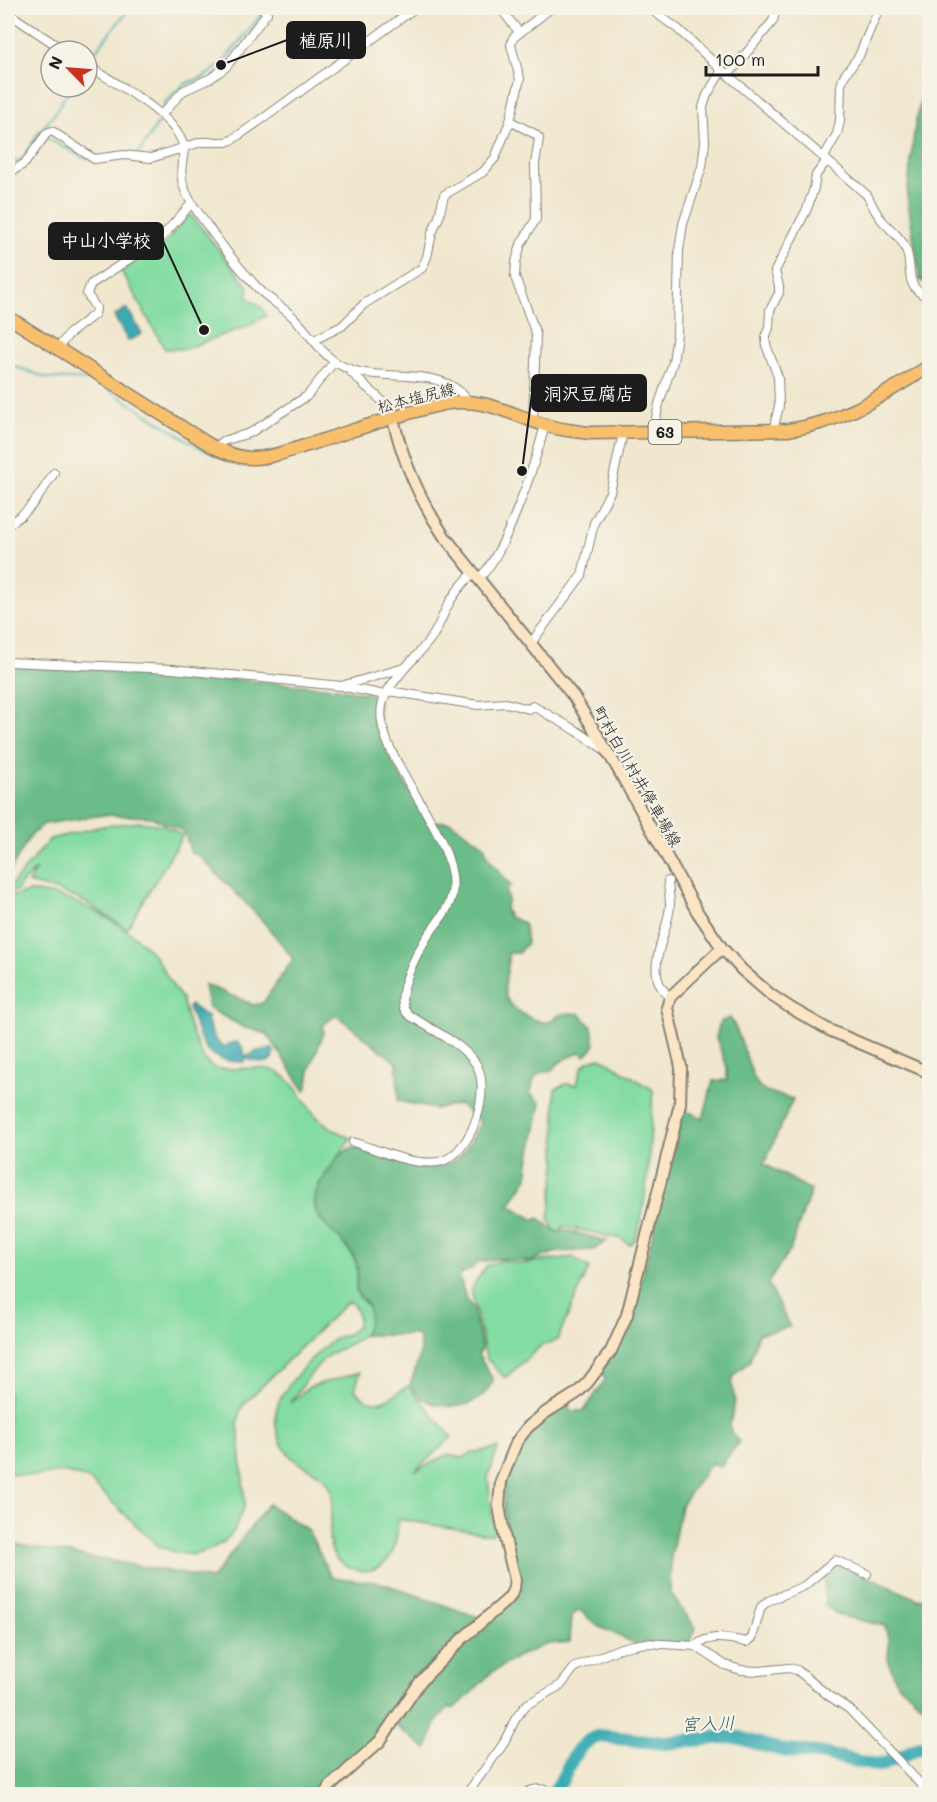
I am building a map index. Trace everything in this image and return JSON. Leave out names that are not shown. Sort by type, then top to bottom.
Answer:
[{"type":"main road","name":"松本塩尻線","points":[[8,317],[216,448],[241,457],[255,458],[278,454],[444,404],[468,401],[494,406],[539,423],[582,432],[773,431],[814,426],[861,408],[930,366]]},
{"type":"street","points":[[162,114],[183,91],[211,78],[226,67],[267,13],[262,8]]},
{"type":"street","points":[[8,174],[25,163],[47,133],[52,131],[94,159],[124,155],[151,158],[201,142],[231,140],[415,8]]},
{"type":"street","points":[[500,8],[519,32]]},
{"type":"street","points":[[314,340],[342,326],[364,304],[422,268],[444,195],[483,172],[495,158],[510,121],[520,79],[511,45],[513,38],[551,8]]},
{"type":"street","points":[[649,8],[678,29],[867,195],[879,218],[897,234],[906,249],[912,286],[916,292],[930,298]]},
{"type":"street","points":[[653,432],[659,404],[673,362],[677,334],[679,250],[683,224],[702,167],[705,142],[703,107],[706,94],[772,21],[776,8]]},
{"type":"street","points":[[773,431],[779,406],[778,377],[766,345],[766,335],[769,328],[770,310],[779,286],[775,271],[807,209],[816,175],[837,134],[840,121],[841,85],[844,76],[859,56],[879,8]]},
{"type":"street","points":[[8,13],[47,39]]},
{"type":"street","points":[[99,73],[162,114],[181,139],[184,148],[181,179],[192,203],[256,286],[295,319],[334,362],[348,368],[397,377],[434,379],[447,383],[462,392],[468,401]]},
{"type":"street","points":[[353,1142],[417,1162],[440,1162],[457,1154],[464,1145],[472,1131],[481,1102],[481,1082],[476,1063],[462,1049],[409,1015],[404,1008],[402,997],[406,980],[452,896],[453,879],[448,858],[421,800],[393,756],[383,734],[381,718],[386,693],[435,632],[447,606],[476,576],[492,564],[537,455],[539,423],[536,334],[515,277],[515,270],[522,244],[536,219],[535,164],[539,138],[536,134],[510,121]]},
{"type":"street","points":[[57,349],[69,334],[95,314],[96,308],[87,294],[91,284],[160,239],[192,203]]},
{"type":"street","points":[[216,448],[223,441],[250,433],[307,396],[334,362]]},
{"type":"street","points":[[348,368],[354,377],[385,403],[393,419]]},
{"type":"street","name":"町村白川村井停車場線","points":[[393,419],[413,482],[429,514],[574,697],[609,752],[698,913],[722,948],[749,976],[789,1007],[829,1029],[930,1073]]},
{"type":"street","points":[[531,643],[582,575],[594,523],[610,492],[623,433]]},
{"type":"street","points":[[8,524],[22,516],[31,507],[54,473]]},
{"type":"street","points":[[8,662],[172,669],[341,686],[477,705],[506,702],[529,709],[533,706],[609,752]]},
{"type":"street","points":[[341,686],[404,668]]},
{"type":"street","points":[[668,881],[670,906],[657,956],[658,982],[662,991],[670,997]]},
{"type":"street","points":[[326,1794],[329,1787],[380,1741],[420,1682],[462,1639],[509,1598],[514,1589],[514,1578],[500,1506],[501,1481],[509,1456],[522,1434],[545,1413],[577,1393],[588,1382],[610,1351],[627,1315],[680,1104],[681,1067],[667,1008],[670,997],[722,948]]},
{"type":"street","points":[[695,1646],[702,1640],[714,1637],[747,1642],[752,1638],[761,1607],[768,1601],[804,1586],[835,1560],[867,1574]]},
{"type":"street","points":[[465,1794],[502,1746],[516,1718],[526,1705],[561,1685],[575,1667],[634,1645],[646,1643],[695,1646],[725,1665],[741,1670],[789,1668],[797,1670],[849,1709],[930,1794]]},
{"type":"street","points":[[524,1794],[531,1790],[541,1789],[550,1793]]},
{"type":"green space","points":[[929,76],[929,285],[920,280],[907,195],[915,125],[926,78]]},
{"type":"green space","points":[[188,215],[192,216],[249,288],[247,297],[262,308],[266,316],[247,326],[185,349],[165,349],[121,271],[165,243]]},
{"type":"green space","points":[[8,666],[115,669],[336,688],[371,694],[379,700],[381,734],[386,749],[427,821],[450,822],[484,845],[487,856],[511,886],[506,890],[508,900],[505,909],[509,917],[524,923],[527,943],[518,953],[508,953],[505,994],[508,1000],[523,1014],[543,1022],[550,1022],[563,1014],[580,1014],[592,1027],[595,1045],[585,1056],[580,1052],[562,1061],[551,1071],[541,1072],[535,1077],[530,1093],[541,1103],[528,1177],[510,1205],[534,1220],[539,1218],[555,1231],[561,1232],[562,1229],[607,1241],[593,1250],[556,1252],[530,1262],[498,1258],[477,1263],[459,1275],[466,1299],[472,1306],[482,1348],[478,1354],[493,1380],[481,1397],[463,1405],[453,1406],[443,1406],[423,1399],[410,1385],[420,1353],[417,1335],[364,1335],[369,1322],[369,1313],[367,1304],[356,1291],[356,1261],[347,1246],[322,1221],[314,1202],[317,1191],[334,1163],[353,1147],[406,1164],[434,1167],[458,1158],[468,1146],[480,1122],[459,1104],[435,1109],[398,1101],[397,1063],[336,1015],[322,1026],[324,1032],[310,1069],[305,1091],[267,1034],[243,1027],[208,1008],[204,984],[254,1005],[263,1003],[293,959],[248,905],[198,855],[191,853],[184,831],[151,817],[104,815],[44,824],[30,836],[8,875]]},
{"type":"green space","points":[[140,822],[163,825],[183,835],[127,929],[85,902],[59,891],[28,883],[36,869],[18,890],[8,893],[8,889],[50,839],[103,826]]},
{"type":"green space","points":[[30,892],[61,897],[95,912],[127,931],[156,957],[182,998],[197,1044],[210,1065],[224,1069],[263,1068],[281,1074],[294,1086],[319,1119],[334,1130],[351,1138],[319,1184],[319,1218],[352,1255],[357,1271],[356,1291],[370,1312],[369,1323],[362,1336],[330,1354],[319,1364],[290,1403],[309,1387],[360,1372],[355,1390],[369,1401],[382,1402],[408,1386],[452,1437],[415,1471],[447,1455],[463,1458],[471,1453],[498,1448],[488,1477],[494,1531],[492,1535],[398,1519],[394,1549],[387,1561],[379,1567],[366,1571],[355,1570],[340,1562],[333,1553],[329,1533],[331,1489],[326,1480],[317,1472],[299,1463],[287,1453],[279,1439],[276,1415],[285,1390],[308,1362],[335,1339],[352,1331],[358,1325],[357,1312],[350,1302],[346,1303],[244,1404],[239,1413],[245,1504],[234,1531],[223,1543],[192,1555],[176,1553],[157,1545],[88,1479],[64,1472],[33,1476],[8,1473],[8,897]]},
{"type":"green space","points":[[730,1018],[757,1084],[768,1092],[793,1099],[764,1164],[811,1190],[790,1250],[768,1283],[790,1327],[758,1334],[750,1361],[734,1375],[732,1384],[735,1402],[730,1423],[731,1432],[739,1442],[720,1467],[711,1463],[681,1505],[671,1557],[670,1593],[696,1628],[689,1644],[634,1643],[598,1626],[579,1610],[572,1616],[570,1642],[547,1644],[519,1656],[491,1673],[460,1704],[452,1709],[450,1706],[444,1713],[435,1726],[427,1749],[396,1726],[421,1686],[460,1646],[515,1596],[504,1510],[504,1487],[519,1446],[531,1430],[569,1403],[570,1411],[584,1411],[605,1380],[602,1371],[628,1324],[640,1286],[683,1109],[703,1119],[713,1081],[727,1080],[727,1067],[716,1038],[720,1022]]},
{"type":"green space","points":[[599,1058],[653,1090],[645,1198],[636,1236],[630,1245],[621,1239],[563,1226],[561,1232],[555,1231],[549,1220],[556,1166],[555,1089],[566,1084],[577,1085],[582,1067]]},
{"type":"green space","points":[[573,1257],[589,1268],[557,1340],[541,1346],[505,1378],[486,1358],[471,1289],[486,1266],[500,1260],[521,1264]]},
{"type":"green space","points":[[268,1504],[308,1530],[331,1577],[382,1583],[481,1618],[377,1737],[321,1794],[8,1794],[8,1543],[212,1579]]},
{"type":"green space","points":[[837,1563],[917,1599],[929,1598],[929,1710],[897,1683],[888,1660],[889,1642],[885,1626],[838,1615],[825,1605],[824,1572]]},
{"type":"water","points":[[127,308],[142,334],[128,341],[114,316]]},
{"type":"water","points":[[191,1005],[207,1017],[212,1034],[220,1045],[224,1047],[237,1042],[241,1045],[246,1057],[257,1051],[271,1048],[274,1051],[273,1059],[265,1063],[246,1059],[244,1062],[230,1061],[211,1054],[201,1040],[188,1008]]},
{"type":"waterway","points":[[99,46],[130,8]]},
{"type":"waterway","points":[[164,106],[165,102],[185,84],[204,77],[221,65],[262,14]]},
{"type":"waterway","points":[[8,166],[23,158],[64,99]]},
{"type":"waterway","points":[[138,154],[161,119]]},
{"type":"waterway","points":[[38,133],[85,158]]},
{"type":"waterway","points":[[8,364],[47,378],[93,380],[197,446],[222,458]]},
{"type":"waterway","name":"宮入川","points":[[552,1794],[575,1754],[581,1747],[599,1736],[666,1743],[723,1737],[740,1738],[786,1751],[819,1753],[870,1764],[882,1765],[892,1760]]},
{"type":"waterway","name":"宮入川","points":[[902,1756],[930,1742]]},
{"type":"place","name":"植原川","points":[[221,65]]},
{"type":"place","name":"中山小学校","points":[[204,330]]},
{"type":"place","name":"洞沢豆腐店","points":[[522,471]]}]
